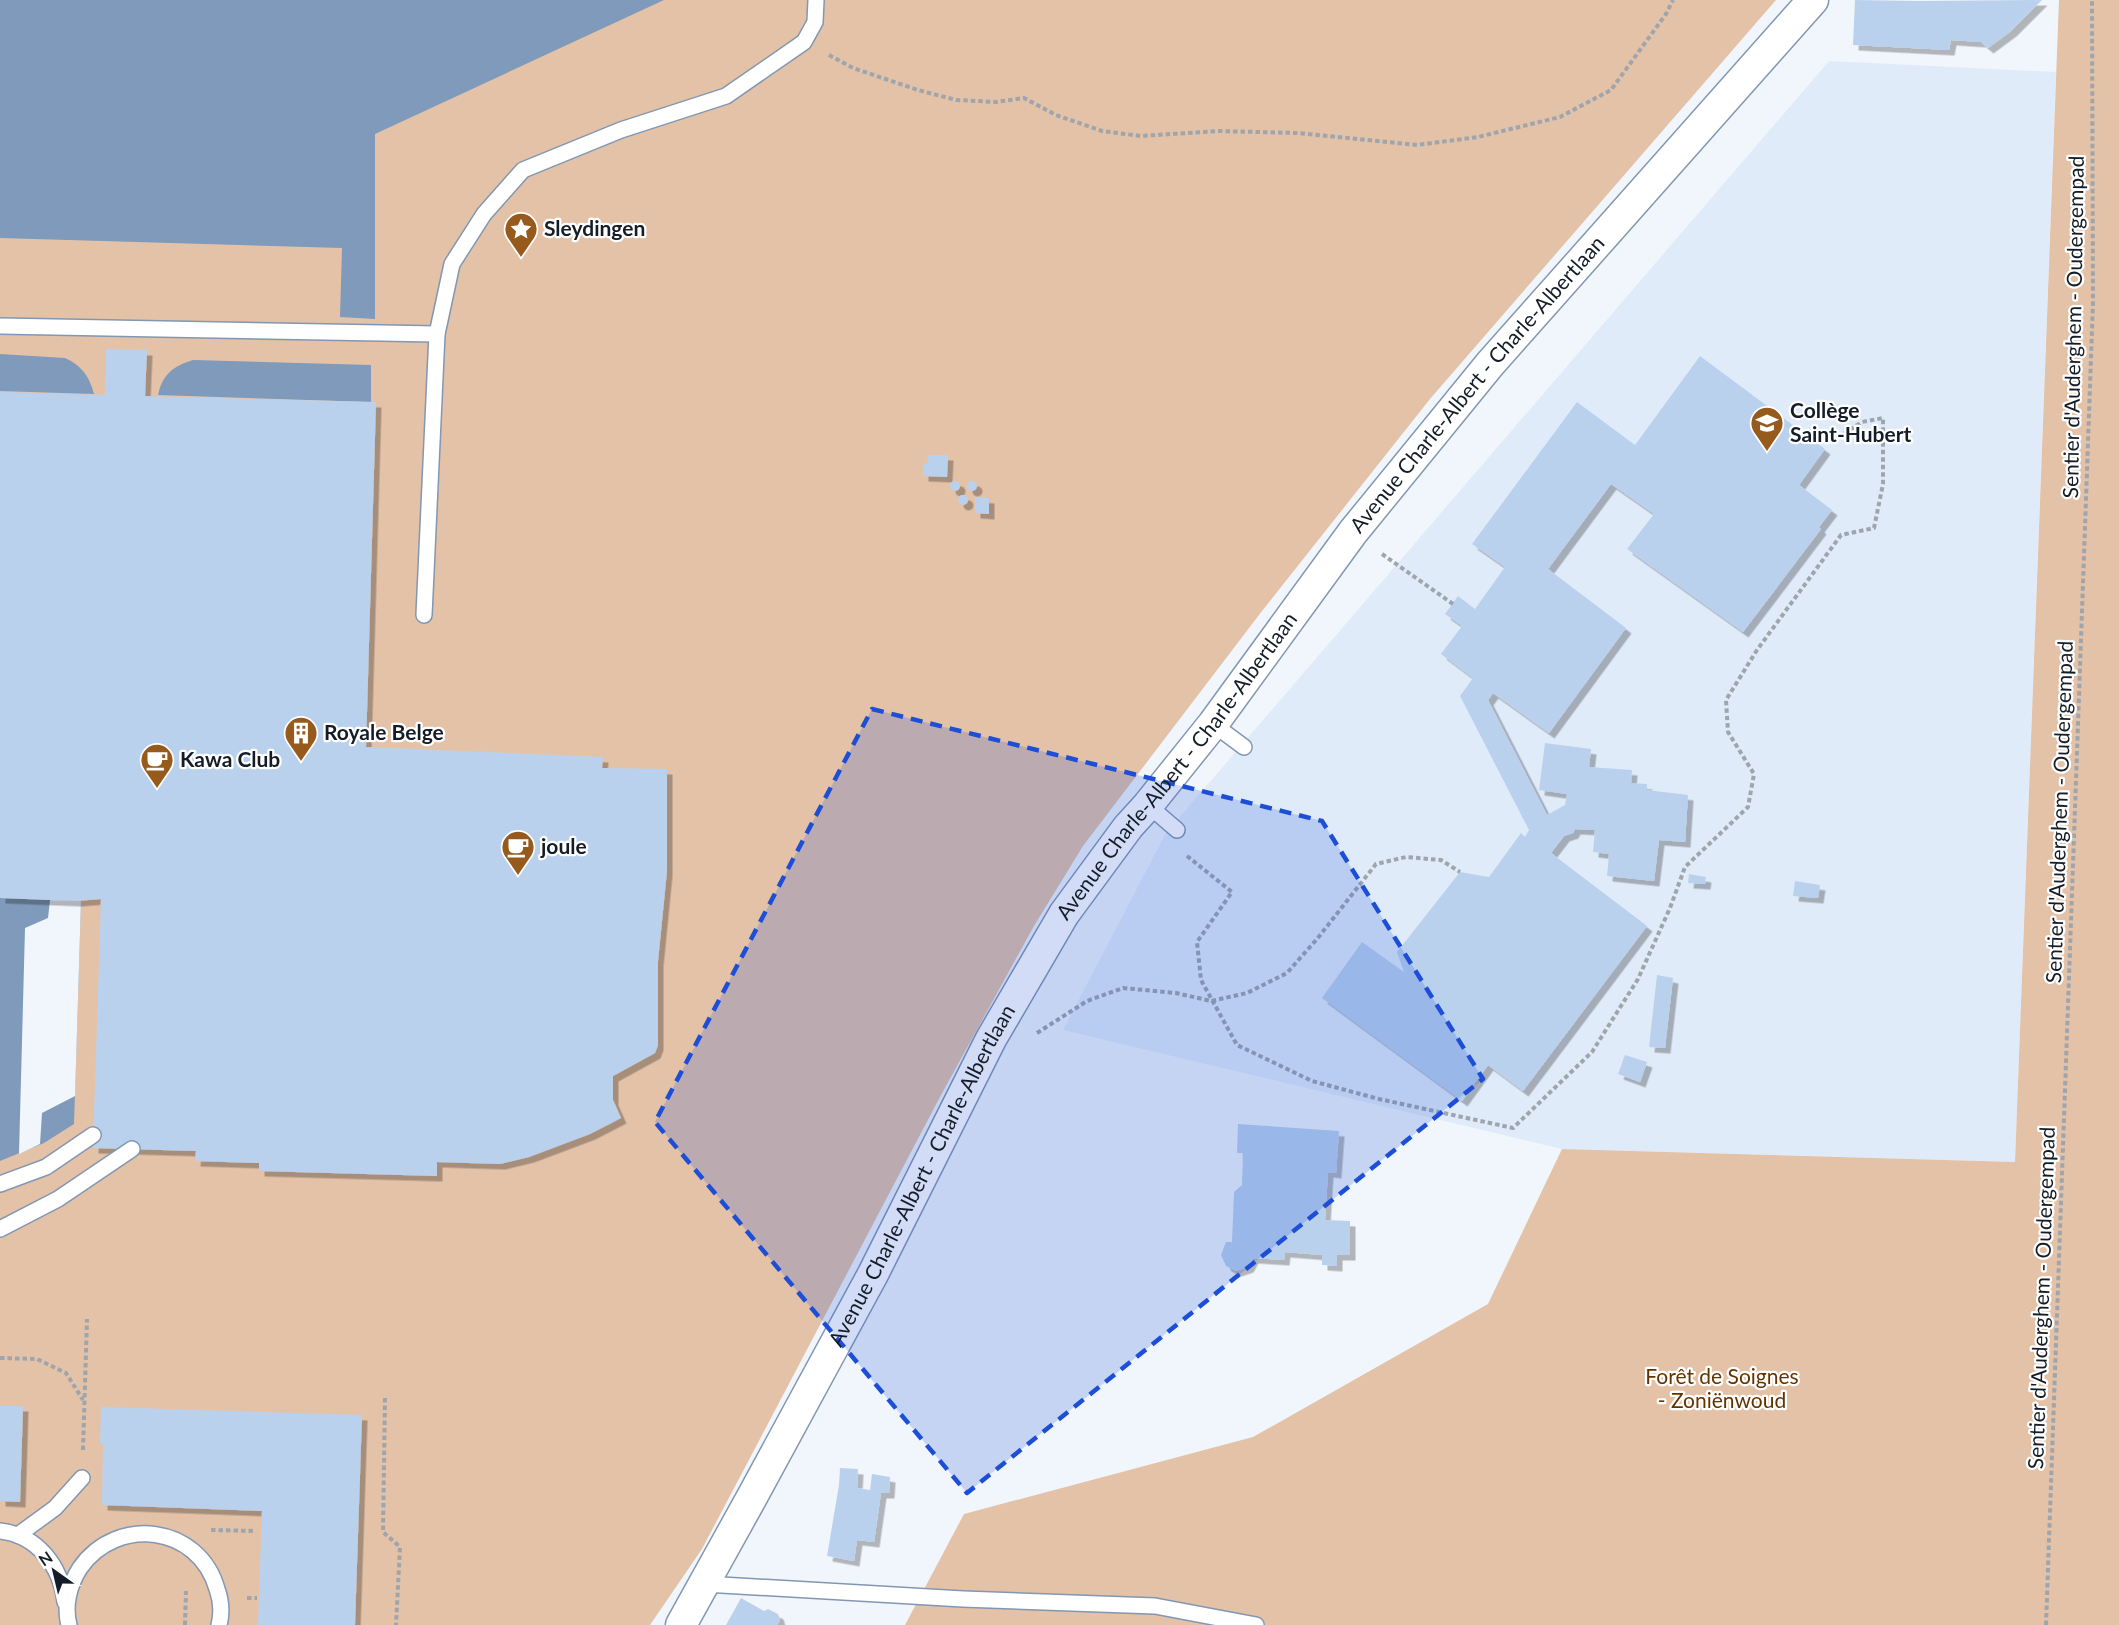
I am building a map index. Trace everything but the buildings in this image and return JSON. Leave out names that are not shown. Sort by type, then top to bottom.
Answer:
[{"type":"street","name":"Avenue Charle-Albert - Charle-Albertlaan","points":[[681,1625],[873,1274],[991,1039],[1064,914],[1128,826],[1148,805],[1213,724],[1353,532],[1490,364],[1814,0]]},
{"type":"lane","points":[[424,615],[437,334],[452,264],[484,214],[524,170],[621,130],[726,96],[804,42],[815,22],[816,0]]},
{"type":"lane","points":[[0,326],[437,334]]},
{"type":"lane","points":[[1213,724],[1244,747]]},
{"type":"lane","points":[[1148,805],[1177,830]]},
{"type":"lane","points":[[0,1184],[46,1167],[93,1135]]},
{"type":"lane","points":[[0,1229],[57,1199],[132,1149]]},
{"type":"lane","points":[[18,1535],[55,1508],[82,1478]]},
{"type":"lane","points":[[0,1531],[24,1538],[42,1550],[56,1567],[64,1587],[68,1617]]},
{"type":"lane","points":[[63,1625],[68,1617],[74,1577],[87,1559],[103,1545],[123,1536],[145,1533],[166,1536],[186,1545],[203,1560],[214,1578],[220,1599],[219,1625]]},
{"type":"lane","points":[[704,1584],[963,1599],[1155,1606],[1256,1625]]},
{"type":"path","points":[[804,42],[853,68],[918,90],[956,100],[996,102],[1024,98],[1056,115],[1102,131],[1142,136],[1218,131],[1297,133],[1417,145],[1478,137],[1560,117],[1611,90],[1666,14],[1673,0]]},
{"type":"path","name":"Sentier d'Auderghem - Oudergempad","points":[[2046,1625],[2093,302],[2092,0]]},
{"type":"path","points":[[1179,850],[1232,892],[1197,942],[1201,980],[1237,1044],[1312,1081],[1379,1099],[1512,1128],[1592,1052],[1638,979],[1670,908],[1684,867],[1748,807],[1754,774],[1728,732],[1726,700],[1757,651],[1841,535],[1874,528],[1883,484],[1883,418],[1862,422],[1839,437]]},
{"type":"path","points":[[1377,550],[1453,604]]},
{"type":"path","points":[[1034,1035],[1087,1001],[1123,988],[1176,993],[1211,1001],[1247,993],[1287,973],[1376,864],[1406,857],[1441,860],[1460,872]]},
{"type":"path","points":[[0,1358],[37,1359],[66,1373],[84,1401]]},
{"type":"path","points":[[385,1398],[382,1532],[400,1547],[396,1625]]},
{"type":"highlighted area","points":[[872,709],[1322,821],[1483,1079],[967,1493],[655,1122]]},
{"type":"shaded area","name":"Collège Saint-Hubert","points":[[1829,61],[2056,72],[2015,1162],[1562,1149],[1063,1030],[1166,833]]},
{"type":"green space","points":[[0,0],[1776,0],[1430,399],[1262,611],[1083,846],[1034,926],[940,1097],[702,1549],[650,1625],[0,1625]]},
{"type":"green space","name":"Forêt de Soignes - Zoniënwoud","points":[[2059,0],[2119,0],[2119,1625],[905,1625],[964,1514],[1253,1437],[1488,1304],[1562,1149],[2015,1162]]},
{"type":"water","points":[[0,0],[664,0],[375,134],[375,319],[340,317],[342,248],[0,238]]},
{"type":"water","points":[[0,354],[65,358],[84,372],[94,394],[0,391]]},
{"type":"water","points":[[193,360],[371,365],[371,402],[158,395],[162,382],[169,372]]},
{"type":"water","points":[[0,898],[81,901],[74,1124],[44,1143],[0,1161]]},
{"type":"pier","points":[[50,900],[81,901],[75,1096],[42,1113],[40,1144],[19,1154],[25,928],[48,918]]},
{"type":"place","name":"Sleydingen","points":[[521,258]]},
{"type":"place","name":"Collège Saint-Hubert","points":[[1767,452]]},
{"type":"place","name":"Royale Belge","points":[[301,762]]},
{"type":"place","name":"Kawa Club","points":[[157,789]]},
{"type":"place","name":"joule","points":[[518,876]]}]
